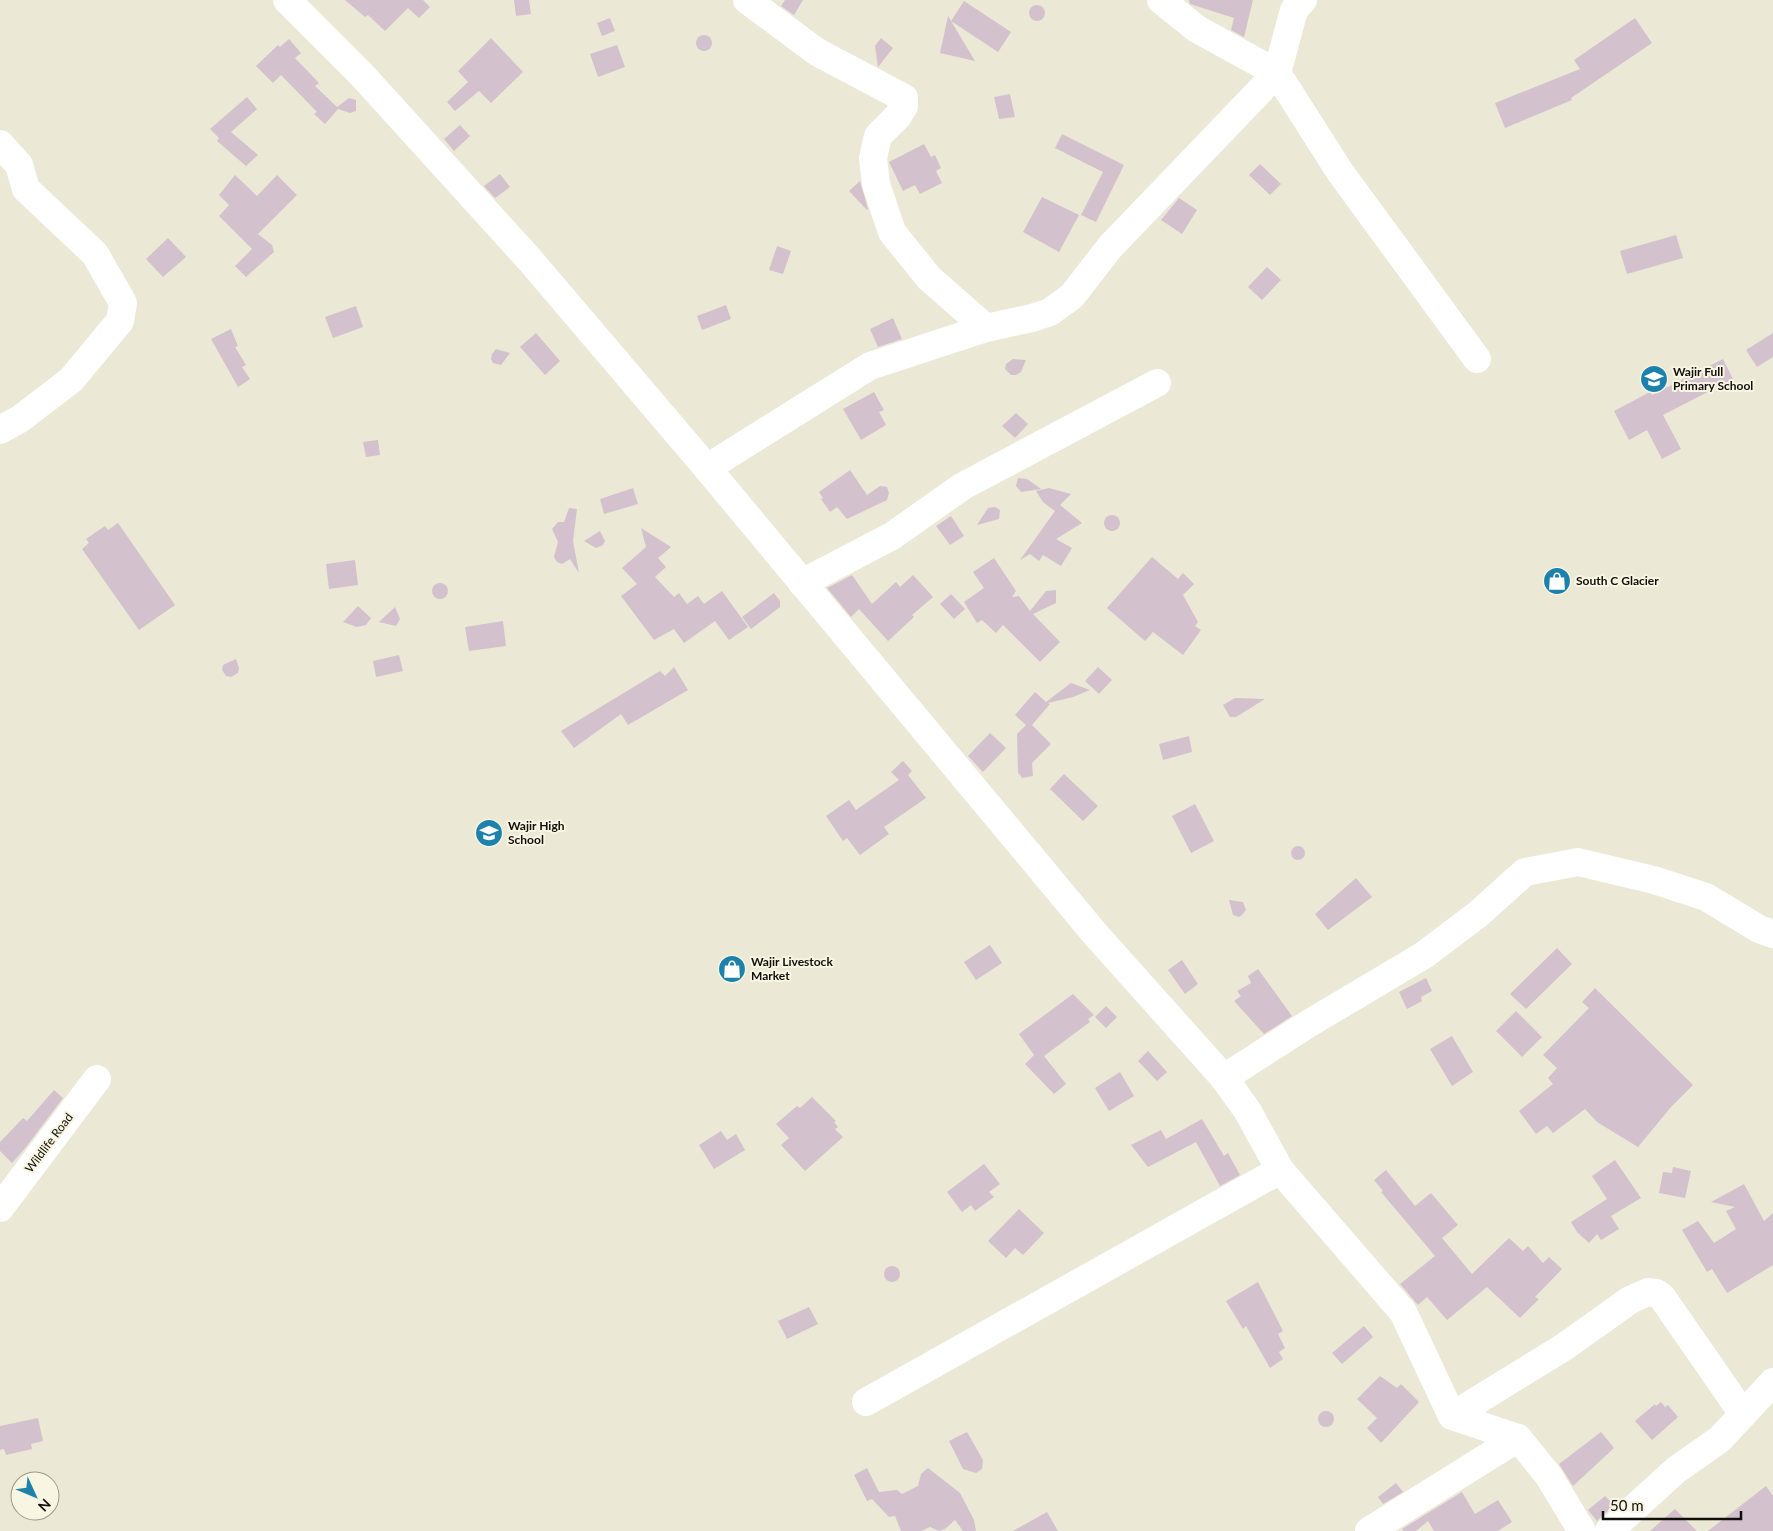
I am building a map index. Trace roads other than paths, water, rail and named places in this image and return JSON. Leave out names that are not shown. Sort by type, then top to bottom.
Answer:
[{"type":"street","points":[[287,0],[362,75],[522,252],[707,468],[1096,935],[1224,1078],[1247,1110],[1280,1170],[1403,1312],[1452,1416],[1518,1438],[1548,1475],[1582,1531]]},
{"type":"street","points":[[747,0],[817,52],[904,98],[904,106],[898,116],[878,136],[873,158],[876,184],[892,232],[929,278],[986,328]]},
{"type":"street","points":[[1162,0],[1197,29],[1277,72],[1340,172],[1477,359]]},
{"type":"street","points":[[707,468],[870,366],[986,328],[1050,312],[1072,296],[1110,247],[1277,72],[1294,10],[1302,0]]},
{"type":"street","points":[[0,144],[19,165],[26,189],[95,254],[123,303],[120,321],[71,380],[20,419],[0,430]]},
{"type":"street","points":[[802,584],[892,536],[963,486],[1157,383]]},
{"type":"street","points":[[1224,1078],[1308,1024],[1424,955],[1477,915],[1525,872],[1578,862],[1654,880],[1706,897],[1759,928],[1773,934]]},
{"type":"street","name":"Wildlife Road","points":[[0,1208],[97,1079]]},
{"type":"street","points":[[866,1402],[1280,1170]]},
{"type":"street","points":[[1452,1416],[1564,1347],[1630,1300],[1648,1292],[1662,1298],[1743,1414]]},
{"type":"street","points":[[1609,1531],[1676,1470],[1710,1447],[1773,1382]]},
{"type":"street","points":[[1369,1531],[1518,1438]]},
{"type":"place","name":"Wajir Full Primary School","points":[[1654,379]]},
{"type":"place","name":"South C Glacier","points":[[1557,581]]},
{"type":"place","name":"Wajir High School","points":[[489,833]]},
{"type":"place","name":"Wajir Livestock Market","points":[[732,969]]}]
